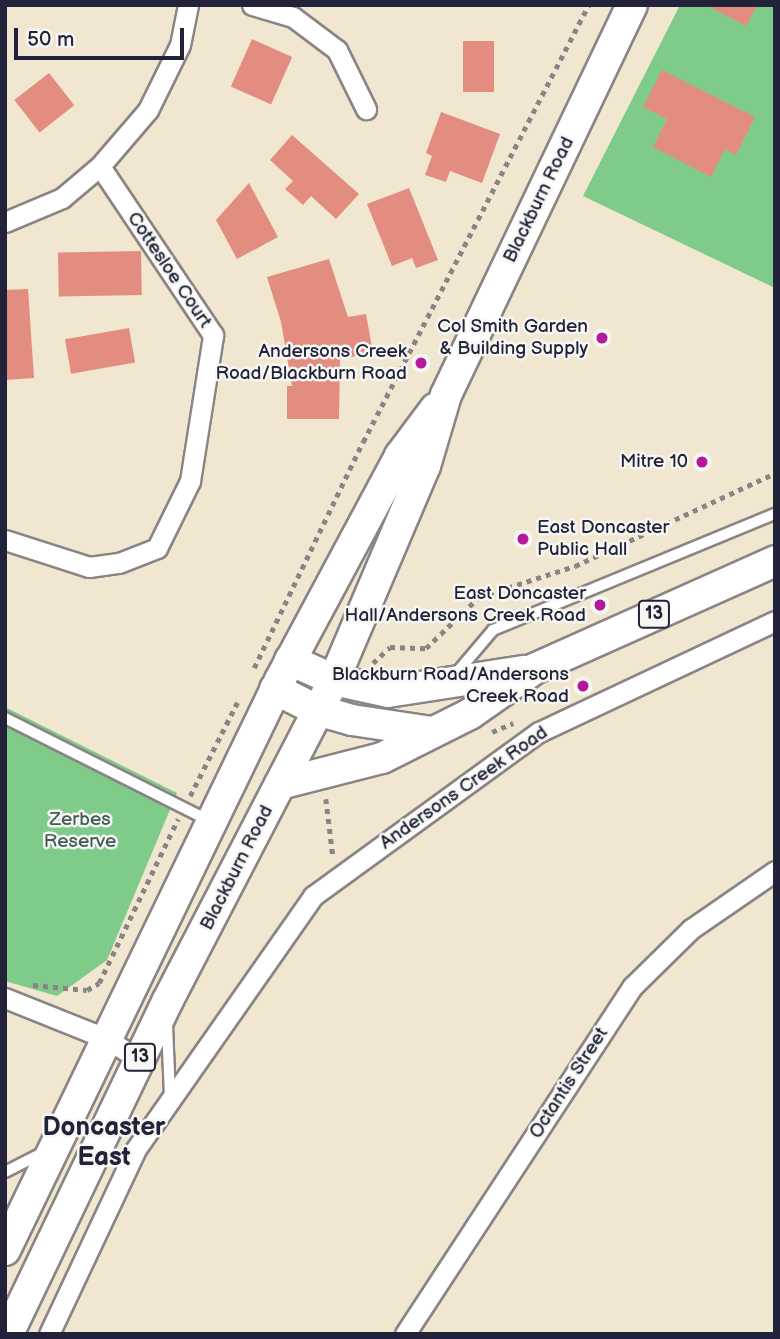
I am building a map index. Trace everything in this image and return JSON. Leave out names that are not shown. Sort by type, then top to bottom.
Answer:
[{"type":"main road","name":"Blackburn Road","points":[[8,1334],[168,1000],[317,710],[346,683],[425,466],[446,395],[632,5]]},
{"type":"main road","name":"Blackburn Road","points":[[5,1250],[211,822],[263,698],[290,660],[400,456],[446,395]]},
{"type":"main road","name":"13","points":[[280,784],[322,771],[382,758],[470,714],[534,669],[775,561]]},
{"type":"main road","name":"13","points":[[290,660],[346,683],[388,692],[444,687],[534,669]]},
{"type":"main road","points":[[263,698],[352,720],[432,732]]},
{"type":"street","points":[[5,222],[62,198],[100,166],[148,110],[180,44],[188,5]]},
{"type":"street","points":[[252,5],[293,18],[337,50],[366,109]]},
{"type":"street","name":"Cottesloe Court","points":[[5,540],[89,567],[119,563],[158,548],[190,481],[213,335],[100,166]]},
{"type":"street","name":"Andersons Creek Road","points":[[49,1334],[136,1149],[313,896],[539,732],[775,621]]},
{"type":"street","name":"Octantis Street","points":[[405,1334],[632,987],[691,929],[775,872]]},
{"type":"street","points":[[5,998],[105,1038],[139,1059]]},
{"type":"lane","points":[[444,687],[493,631],[775,514]]},
{"type":"lane","points":[[5,718],[211,822]]},
{"type":"lane","points":[[168,1000],[170,1099]]},
{"type":"lane","points":[[5,1172],[54,1147]]},
{"type":"path","points":[[27,983],[87,990],[99,983],[183,807],[240,698],[263,698],[363,442],[589,5]]},
{"type":"path","points":[[346,683],[383,650],[426,648],[479,597],[575,566],[775,473]]},
{"type":"path","points":[[322,771],[336,878]]},
{"type":"green space","points":[[680,5],[775,5],[775,288],[583,196]]},
{"type":"green space","name":"Zerbes Reserve","points":[[5,707],[177,793],[107,960],[57,996],[5,981]]},
{"type":"building","points":[[706,5],[757,5],[746,26]]},
{"type":"building","points":[[252,39],[292,57],[271,104],[231,87]]},
{"type":"building","points":[[463,41],[494,41],[494,92],[463,92]]},
{"type":"building","points":[[662,70],[755,117],[736,155],[725,149],[711,177],[653,147],[667,119],[643,107]]},
{"type":"building","points":[[49,73],[74,105],[40,132],[14,100]]},
{"type":"building","points":[[441,112],[500,134],[482,183],[450,171],[446,182],[425,175],[432,156],[426,153]]},
{"type":"building","points":[[292,135],[359,194],[336,219],[311,196],[303,205],[285,189],[293,181],[270,160]]},
{"type":"building","points":[[249,183],[278,237],[237,259],[216,220]]},
{"type":"building","points":[[409,188],[438,260],[416,268],[412,258],[392,266],[367,204]]},
{"type":"building","points":[[141,251],[142,295],[59,296],[58,252]]},
{"type":"building","points":[[329,259],[348,317],[366,314],[373,353],[340,359],[339,419],[287,419],[287,386],[292,386],[281,322],[267,277]]},
{"type":"building","points":[[28,289],[34,378],[5,380],[5,290]]},
{"type":"building","points":[[129,328],[135,362],[71,374],[65,339]]},
{"type":"place","name":"Col Smith Garden & Building Supply","points":[[602,338]]},
{"type":"place","name":"Andersons Creek Road/Blackburn Road","points":[[421,363]]},
{"type":"place","name":"Mitre 10","points":[[702,462]]},
{"type":"place","name":"East Doncaster Public Hall","points":[[523,539]]},
{"type":"place","name":"East Doncaster Hall/Andersons Creek Road","points":[[600,605]]},
{"type":"place","name":"Blackburn Road/Andersons Creek Road","points":[[583,686]]},
{"type":"district","name":"Doncaster East","points":[[104,1143]]}]
